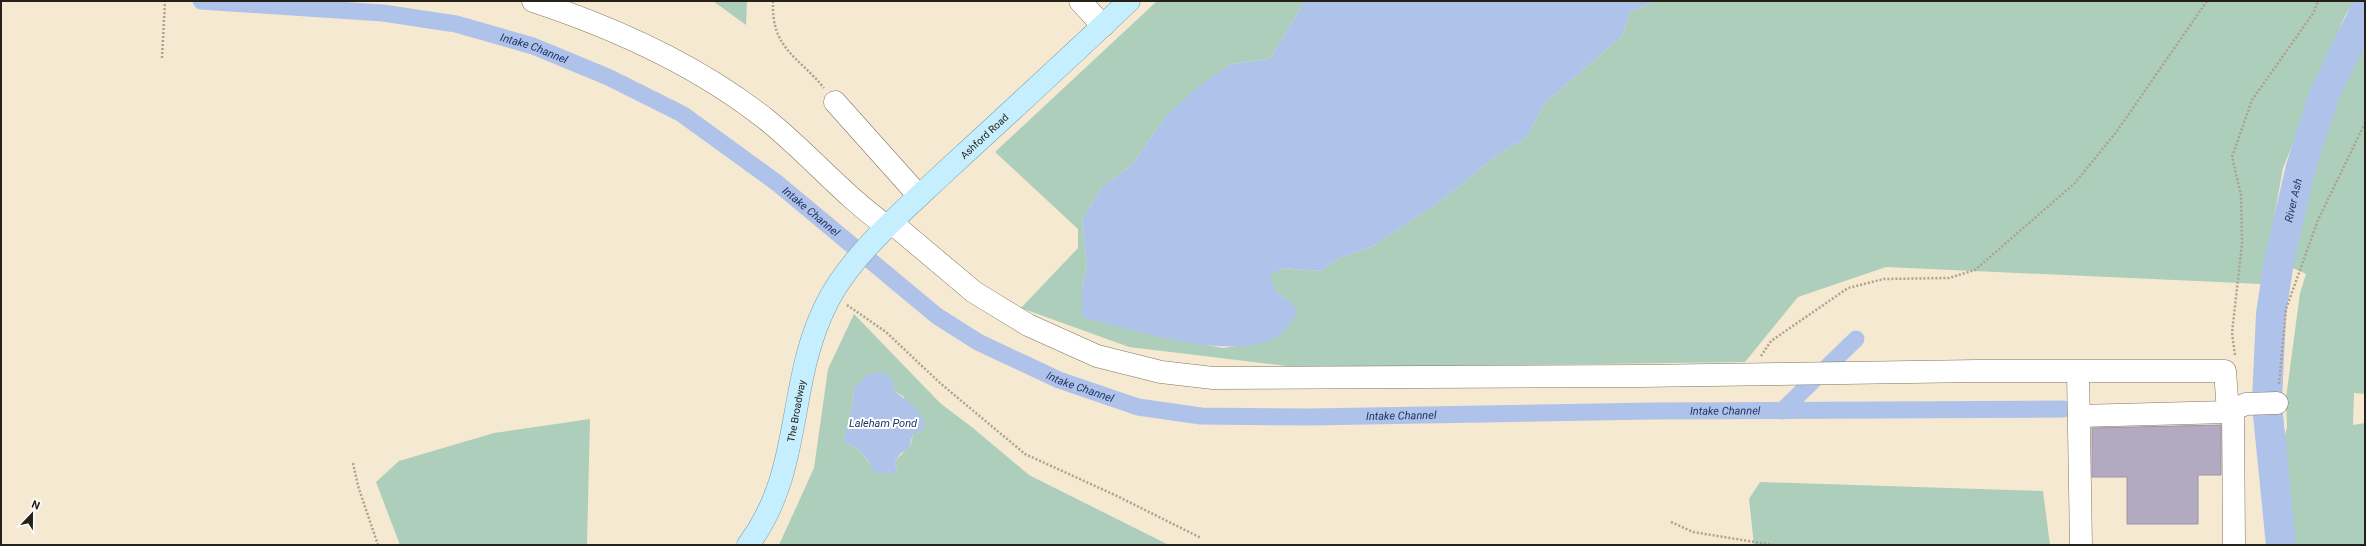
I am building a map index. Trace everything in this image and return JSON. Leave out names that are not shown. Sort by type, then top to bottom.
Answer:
[{"type":"main road","name":"Ashford Road","points":[[844,275],[919,196],[1129,1]]},
{"type":"main road","name":"The Broadway","points":[[748,545],[772,507],[783,476],[792,443],[795,411],[802,372],[825,305],[844,275]]},
{"type":"street","points":[[533,1],[630,38],[714,84],[778,129],[867,212],[974,292],[1028,325],[1097,356],[1161,372],[1213,378],[2225,371],[2230,411],[2234,545]]},
{"type":"street","points":[[1080,1],[1103,26]]},
{"type":"street","points":[[835,102],[919,196]]},
{"type":"street","points":[[2078,372],[2080,545]]},
{"type":"street","points":[[2079,416],[2230,411],[2246,404],[2277,403]]},
{"type":"path","points":[[162,58],[165,1]]},
{"type":"path","points":[[773,1],[774,30],[789,52],[823,86],[835,102]]},
{"type":"path","points":[[1748,374],[1771,341],[1848,288],[1884,279],[1949,278],[1975,270],[2074,183],[2117,131],[2207,1]]},
{"type":"path","points":[[2225,371],[2235,355],[2232,332],[2242,244],[2240,195],[2232,157],[2252,100],[2314,12],[2318,1]]},
{"type":"path","points":[[2277,403],[2286,309],[2318,220],[2365,124]]},
{"type":"path","points":[[832,294],[886,332],[940,384],[1025,454],[1117,496],[1201,538]]},
{"type":"path","points":[[353,463],[358,486],[378,545]]},
{"type":"path","points":[[1671,522],[1693,532],[1773,545]]},
{"type":"green space","points":[[713,1],[747,1],[746,25]]},
{"type":"green space","points":[[1157,1],[1305,1],[1270,59],[1231,64],[1166,116],[1130,167],[1102,187],[1082,220],[1087,263],[1082,288],[1148,334],[1223,348],[1261,343],[1294,305],[1276,291],[1269,276],[1282,268],[1320,271],[1340,258],[1373,246],[1441,201],[1500,153],[1525,139],[1546,102],[1622,36],[1630,12],[1656,1],[2354,1],[2345,16],[2283,168],[2262,284],[1886,267],[1798,297],[1745,362],[1303,368],[1129,347],[1021,308],[1078,248],[1078,229],[995,152]]},
{"type":"green space","points":[[2365,31],[2365,394],[2354,393],[2353,425],[2365,423],[2365,545],[2287,545],[2280,455],[2287,427],[2286,398],[2300,293],[2306,274],[2291,267],[2296,222],[2317,145],[2333,98]]},
{"type":"green space","points":[[854,314],[940,403],[973,428],[1029,475],[1169,545],[779,545],[814,468],[828,369]],"holes":[[[854,388],[894,391],[904,397],[912,430],[911,443],[895,462],[897,472],[868,462],[861,451],[844,441],[852,409]]]},
{"type":"green space","points":[[590,419],[587,545],[400,545],[376,482],[399,461],[494,433]]},
{"type":"green space","points":[[1760,482],[2043,491],[2050,545],[1754,545],[1749,499]]},
{"type":"water","points":[[1305,1],[1656,1],[1630,12],[1622,36],[1546,102],[1525,139],[1500,153],[1441,201],[1373,246],[1340,258],[1320,271],[1282,268],[1270,276],[1276,291],[1294,305],[1297,314],[1285,330],[1277,337],[1258,344],[1235,347],[1209,345],[1153,335],[1082,317],[1082,288],[1087,263],[1082,220],[1102,187],[1130,167],[1166,116],[1195,89],[1231,64],[1270,59]]},
{"type":"water","name":"Laleham Pond","points":[[879,372],[892,378],[894,391],[914,406],[924,420],[923,429],[913,434],[909,448],[900,454],[895,462],[897,472],[888,474],[876,473],[861,451],[844,441],[852,409],[854,388],[867,375]]},
{"type":"building","points":[[2221,425],[2221,475],[2198,475],[2198,524],[2127,524],[2127,477],[2092,477],[2092,428]]},
{"type":"waterway","name":"Intake Channel","points":[[201,1],[383,13],[456,24],[533,46],[608,77],[682,114],[777,183],[937,316],[978,342],[1059,380],[1138,407],[1201,416],[1310,417],[1653,411],[2063,409]]},
{"type":"waterway","name":"River Ash","points":[[2267,401],[2271,314],[2279,261],[2301,167],[2324,95],[2365,11]]},
{"type":"waterway","points":[[1782,411],[1856,339]]},
{"type":"waterway","name":"River Ash","points":[[2267,405],[2281,545]]}]
